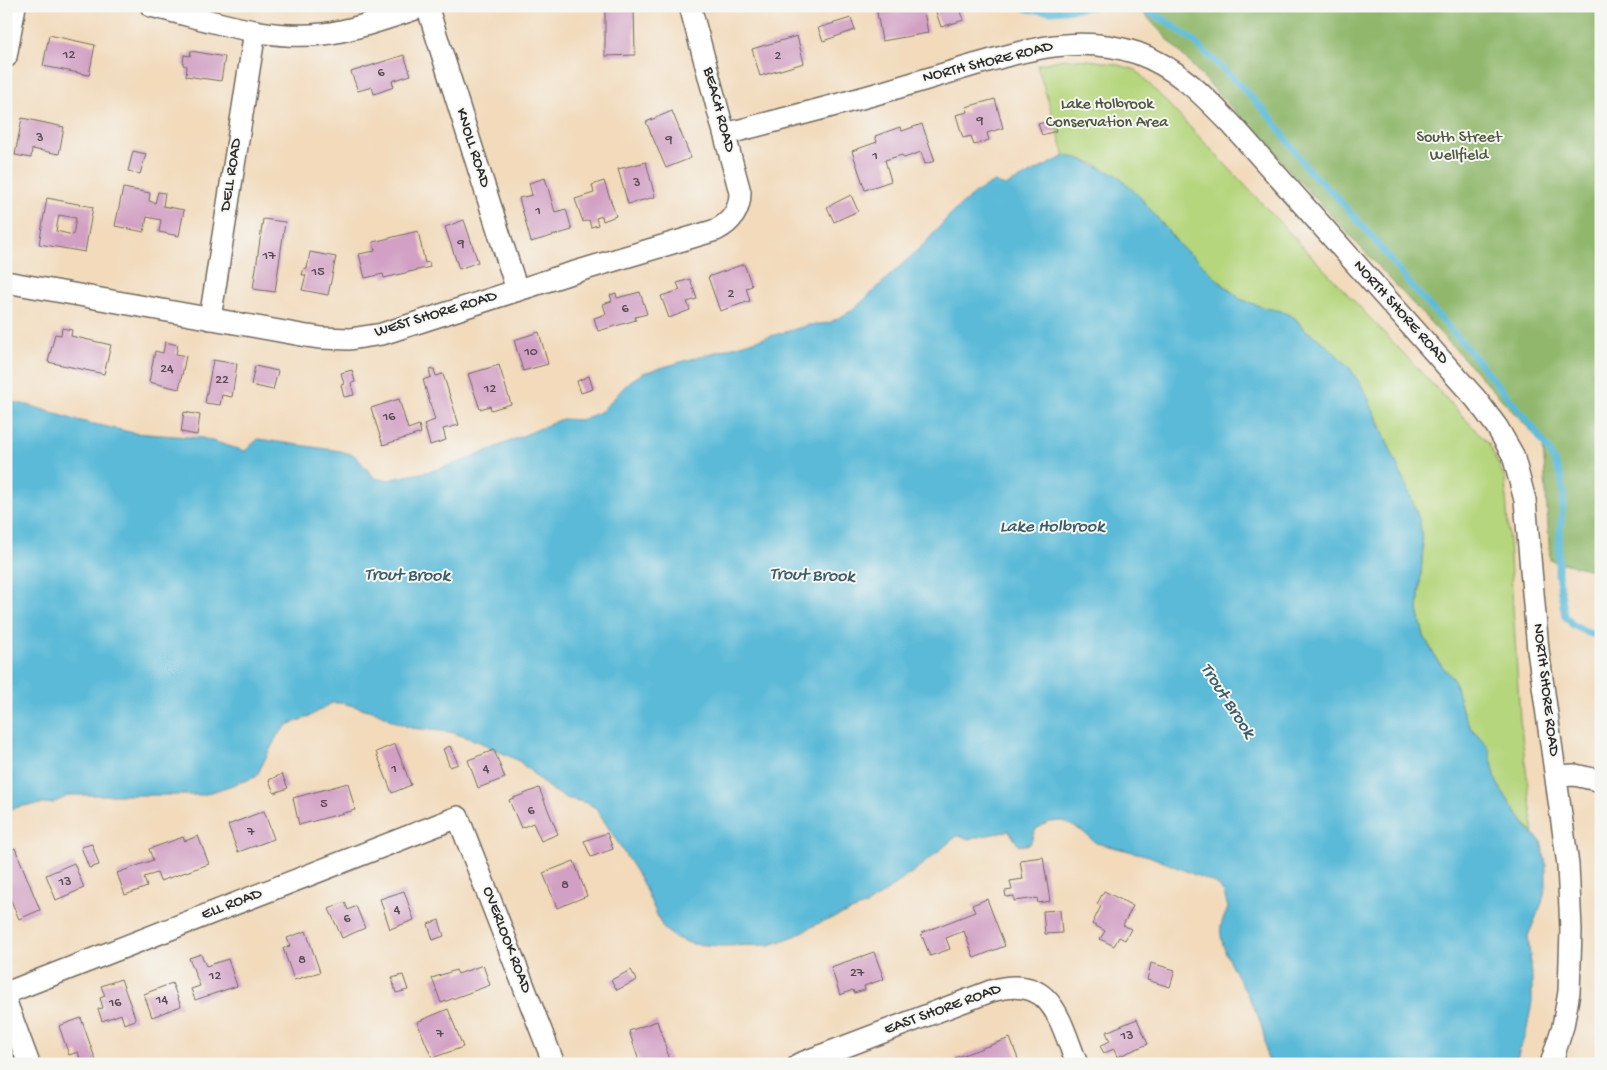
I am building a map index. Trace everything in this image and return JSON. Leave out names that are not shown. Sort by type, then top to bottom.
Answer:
[{"type":"street","points":[[6,57],[15,6]]},
{"type":"street","points":[[151,6],[255,31],[289,35],[324,34],[342,31],[426,6]]},
{"type":"street","name":"KNOLL ROAD","points":[[426,6],[518,290]]},
{"type":"street","name":"BEACH ROAD","points":[[690,6],[740,192],[740,201],[735,214]]},
{"type":"street","name":"DELL ROAD","points":[[210,319],[255,31]]},
{"type":"street","name":"NORTH SHORE ROAD","points":[[725,134],[818,110],[1017,52],[1052,46],[1083,44],[1125,50],[1155,61],[1183,78],[1205,97],[1476,399],[1505,439],[1518,470],[1525,500],[1538,650],[1569,878],[1571,938],[1567,1009],[1559,1042],[1551,1064]]},
{"type":"street","name":"WEST SHORE ROAD","points":[[6,282],[321,338],[350,339],[382,334],[518,290],[706,234],[724,226],[735,214]]},
{"type":"street","points":[[1556,776],[1575,775],[1601,781]]},
{"type":"street","name":"ELL ROAD","points":[[6,993],[458,817]]},
{"type":"street","name":"OVERLOOK ROAD","points":[[458,817],[554,1064]]},
{"type":"street","name":"EAST SHORE ROAD","points":[[808,1062],[991,991],[1015,986],[1033,990],[1046,998],[1057,1014],[1077,1064]]},
{"type":"street","points":[[6,1002],[30,1064]]},
{"type":"green space","name":"South Street Wellfield","points":[[1137,6],[1601,6],[1601,572],[1550,560],[1543,444]]},
{"type":"green space","name":"Lake Holbrook Conservation Area","points":[[1063,59],[1100,62],[1136,70],[1489,444],[1505,479],[1520,719],[1534,835],[1515,811],[1497,783],[1478,735],[1470,727],[1462,710],[1454,680],[1437,660],[1424,636],[1418,610],[1423,548],[1378,418],[1328,346],[1303,328],[1295,318],[1281,311],[1265,308],[1240,299],[1182,248],[1140,197],[1096,164],[1065,156],[1037,65]]},
{"type":"water","name":"Lake Holbrook","points":[[1065,156],[1077,158],[1117,175],[1140,197],[1182,248],[1198,260],[1221,283],[1240,299],[1265,308],[1281,311],[1295,318],[1303,328],[1328,346],[1349,367],[1365,391],[1420,522],[1423,548],[1418,610],[1424,636],[1437,660],[1454,680],[1462,710],[1470,727],[1488,746],[1497,783],[1530,831],[1541,841],[1546,864],[1546,885],[1542,903],[1528,936],[1532,976],[1532,1002],[1527,1029],[1515,1064],[1267,1064],[1260,1022],[1229,961],[1221,937],[1221,926],[1228,908],[1224,893],[1215,883],[1149,856],[1096,843],[1082,831],[1063,821],[1049,822],[1036,829],[1030,844],[1019,846],[1009,831],[968,839],[957,836],[917,869],[867,905],[770,945],[720,946],[692,944],[674,937],[663,928],[641,880],[596,808],[587,803],[566,798],[549,788],[519,761],[477,741],[450,732],[411,728],[376,712],[342,703],[332,703],[310,716],[288,725],[277,736],[256,777],[203,795],[70,795],[53,803],[6,810],[6,401],[134,433],[202,438],[245,451],[258,439],[340,451],[354,455],[375,478],[387,480],[435,470],[466,460],[562,419],[581,420],[602,411],[629,382],[643,373],[809,325],[829,323],[853,310],[975,193],[994,182],[1005,186]]},
{"type":"building","points":[[605,6],[634,6],[635,55],[605,56]]},
{"type":"building","points":[[876,6],[887,6],[888,11],[923,6],[928,33],[882,41]]},
{"type":"building","points":[[934,6],[959,6],[964,20],[941,27]]},
{"type":"building","points":[[851,18],[855,30],[823,41],[818,28]]},
{"type":"building","points":[[49,35],[95,45],[89,75],[43,66]]},
{"type":"building","points":[[797,36],[804,63],[760,76],[752,49]]},
{"type":"building","points":[[191,51],[225,57],[221,81],[186,76],[187,66],[183,65],[184,55],[190,56]]},
{"type":"building","points":[[404,55],[411,75],[392,81],[394,87],[374,94],[372,87],[358,91],[351,72]]},
{"type":"building","points":[[995,99],[1003,128],[987,133],[989,140],[974,145],[971,136],[963,138],[956,115],[968,112],[966,107]]},
{"type":"building","points":[[672,111],[691,158],[666,168],[646,122]]},
{"type":"building","points":[[22,118],[64,127],[59,154],[32,149],[31,158],[15,155]]},
{"type":"building","points":[[1052,120],[1056,131],[1042,135],[1038,124]]},
{"type":"building","points":[[922,124],[935,161],[925,164],[921,152],[904,158],[902,155],[885,160],[891,181],[865,190],[852,151],[877,142],[875,136],[900,127],[902,131]]},
{"type":"building","points":[[133,151],[146,154],[140,174],[128,171]]},
{"type":"building","points":[[646,162],[655,197],[628,204],[618,169]]},
{"type":"building","points":[[545,178],[555,212],[566,209],[572,230],[531,242],[519,198],[532,195],[529,183]]},
{"type":"building","points":[[604,181],[616,216],[603,221],[602,216],[596,218],[598,225],[591,227],[589,220],[583,222],[575,199],[594,193],[592,185]]},
{"type":"building","points":[[123,188],[150,193],[149,201],[155,203],[158,192],[165,193],[163,206],[184,210],[179,236],[159,232],[161,220],[147,217],[144,232],[115,226]]},
{"type":"building","points":[[851,195],[858,211],[834,222],[827,207]]},
{"type":"building","points":[[47,198],[93,207],[85,252],[39,244]],"holes":[[[59,215],[76,218],[73,235],[56,231]]]},
{"type":"building","points":[[263,219],[285,222],[275,292],[253,289]]},
{"type":"building","points":[[464,220],[478,262],[459,269],[445,227]]},
{"type":"building","points":[[418,231],[425,263],[429,262],[430,267],[384,278],[383,274],[365,278],[359,254],[375,251],[373,242]]},
{"type":"building","points":[[310,252],[336,257],[328,295],[302,290],[306,275],[302,275],[304,268],[307,269]]},
{"type":"building","points":[[744,264],[752,286],[746,288],[750,301],[720,311],[708,277]]},
{"type":"building","points":[[690,279],[697,299],[687,302],[690,310],[669,318],[661,296],[680,290],[677,283]]},
{"type":"building","points":[[640,292],[647,314],[635,317],[636,320],[598,331],[594,318],[606,314],[603,304],[612,301],[610,295],[616,293],[617,298]]},
{"type":"building","points":[[62,328],[72,330],[71,336],[111,345],[104,374],[48,362],[55,334],[61,335]]},
{"type":"building","points":[[539,332],[548,364],[523,371],[514,340]]},
{"type":"building","points":[[165,342],[178,345],[176,354],[186,356],[179,389],[149,382],[155,351],[163,353]]},
{"type":"building","points":[[213,360],[237,364],[232,397],[222,395],[220,405],[205,403]]},
{"type":"building","points":[[499,365],[511,404],[491,410],[490,406],[480,409],[468,374]]},
{"type":"building","points":[[255,366],[278,371],[273,390],[251,385]]},
{"type":"building","points":[[434,369],[436,376],[443,374],[459,425],[443,429],[446,440],[430,445],[424,424],[435,420],[423,380],[431,377],[429,370]]},
{"type":"building","points":[[352,370],[355,382],[351,383],[354,395],[344,397],[341,385],[344,384],[341,373]]},
{"type":"building","points":[[589,376],[593,389],[581,393],[577,381]]},
{"type":"building","points":[[399,399],[408,429],[419,425],[421,433],[383,445],[371,408]]},
{"type":"building","points":[[184,412],[200,415],[197,435],[181,432]]},
{"type":"building","points":[[395,744],[411,785],[392,793],[376,752]]},
{"type":"building","points":[[450,746],[458,764],[450,767],[443,749]]},
{"type":"building","points":[[494,750],[505,778],[478,788],[468,760]]},
{"type":"building","points":[[282,774],[288,788],[274,793],[269,780]]},
{"type":"building","points":[[348,783],[355,810],[299,825],[293,798]]},
{"type":"building","points":[[539,788],[558,834],[541,841],[533,823],[521,828],[509,800]]},
{"type":"building","points":[[264,811],[274,839],[238,852],[228,825]]},
{"type":"building","points":[[607,833],[613,849],[591,857],[584,841]]},
{"type":"building","points":[[198,836],[209,864],[160,881],[157,873],[144,877],[147,887],[125,895],[117,873],[153,860],[149,849],[183,837],[185,841]]},
{"type":"building","points":[[92,844],[99,865],[89,868],[81,847]]},
{"type":"building","points":[[15,848],[40,910],[19,919],[6,889],[6,852]]},
{"type":"building","points":[[1043,857],[1050,901],[1038,903],[1037,898],[1014,901],[1014,896],[1006,897],[1005,891],[1012,890],[1010,881],[1023,879],[1020,860]]},
{"type":"building","points":[[574,861],[587,896],[557,908],[543,873]]},
{"type":"building","points":[[74,863],[84,888],[56,900],[46,875]]},
{"type":"building","points":[[404,891],[414,920],[390,929],[380,899]]},
{"type":"building","points":[[1104,891],[1133,906],[1123,925],[1131,929],[1125,940],[1119,937],[1114,946],[1100,939],[1105,931],[1092,924],[1101,906],[1097,904]]},
{"type":"building","points":[[987,899],[1005,946],[974,958],[964,931],[946,938],[950,949],[930,956],[921,933],[975,912],[972,905]]},
{"type":"building","points":[[345,902],[348,910],[356,906],[365,928],[342,938],[329,909]]},
{"type":"building","points":[[1060,910],[1062,933],[1045,934],[1043,911]]},
{"type":"building","points":[[439,920],[444,936],[433,940],[428,924]]},
{"type":"building","points":[[306,931],[320,972],[294,980],[283,948],[290,946],[287,938]]},
{"type":"building","points":[[874,952],[884,979],[864,986],[865,990],[854,993],[853,990],[840,995],[831,967]]},
{"type":"building","points":[[201,954],[206,966],[228,959],[237,986],[195,1000],[191,989],[200,986],[189,958]]},
{"type":"building","points":[[1151,963],[1175,970],[1170,987],[1147,980]]},
{"type":"building","points":[[483,965],[490,985],[441,1003],[432,978],[456,970],[458,974]]},
{"type":"building","points":[[631,970],[637,980],[617,990],[611,980]]},
{"type":"building","points":[[403,975],[408,990],[396,993],[392,978]]},
{"type":"building","points":[[121,979],[136,1020],[124,1024],[121,1014],[102,1021],[98,1009],[103,1008],[100,998],[105,996],[101,986]]},
{"type":"building","points":[[172,983],[181,1006],[152,1017],[144,994]]},
{"type":"building","points":[[448,1009],[463,1047],[432,1058],[417,1022]]},
{"type":"building","points":[[81,1018],[97,1064],[82,1064],[78,1052],[69,1055],[59,1026]]},
{"type":"building","points":[[1137,1019],[1148,1044],[1117,1057],[1114,1049],[1104,1053],[1100,1046],[1110,1041],[1106,1032]]},
{"type":"building","points":[[657,1021],[670,1060],[658,1064],[640,1064],[629,1031]]},
{"type":"building","points":[[1010,1038],[1020,1064],[957,1064],[955,1058]]},
{"type":"waterway","points":[[1020,6],[1039,11],[1100,6]]},
{"type":"waterway","points":[[1121,6],[1140,8],[1165,20],[1192,40],[1236,81],[1273,120],[1309,171],[1333,193],[1374,239],[1414,289],[1461,341],[1531,425],[1549,451],[1560,474],[1564,493],[1558,574],[1565,616],[1573,625],[1588,633],[1601,636]]},
{"type":"water label","name":"Trout Brook","points":[[407,576]]},
{"type":"water label","name":"Trout Brook","points":[[812,576]]},
{"type":"water label","name":"Trout Brook","points":[[1227,701]]}]
